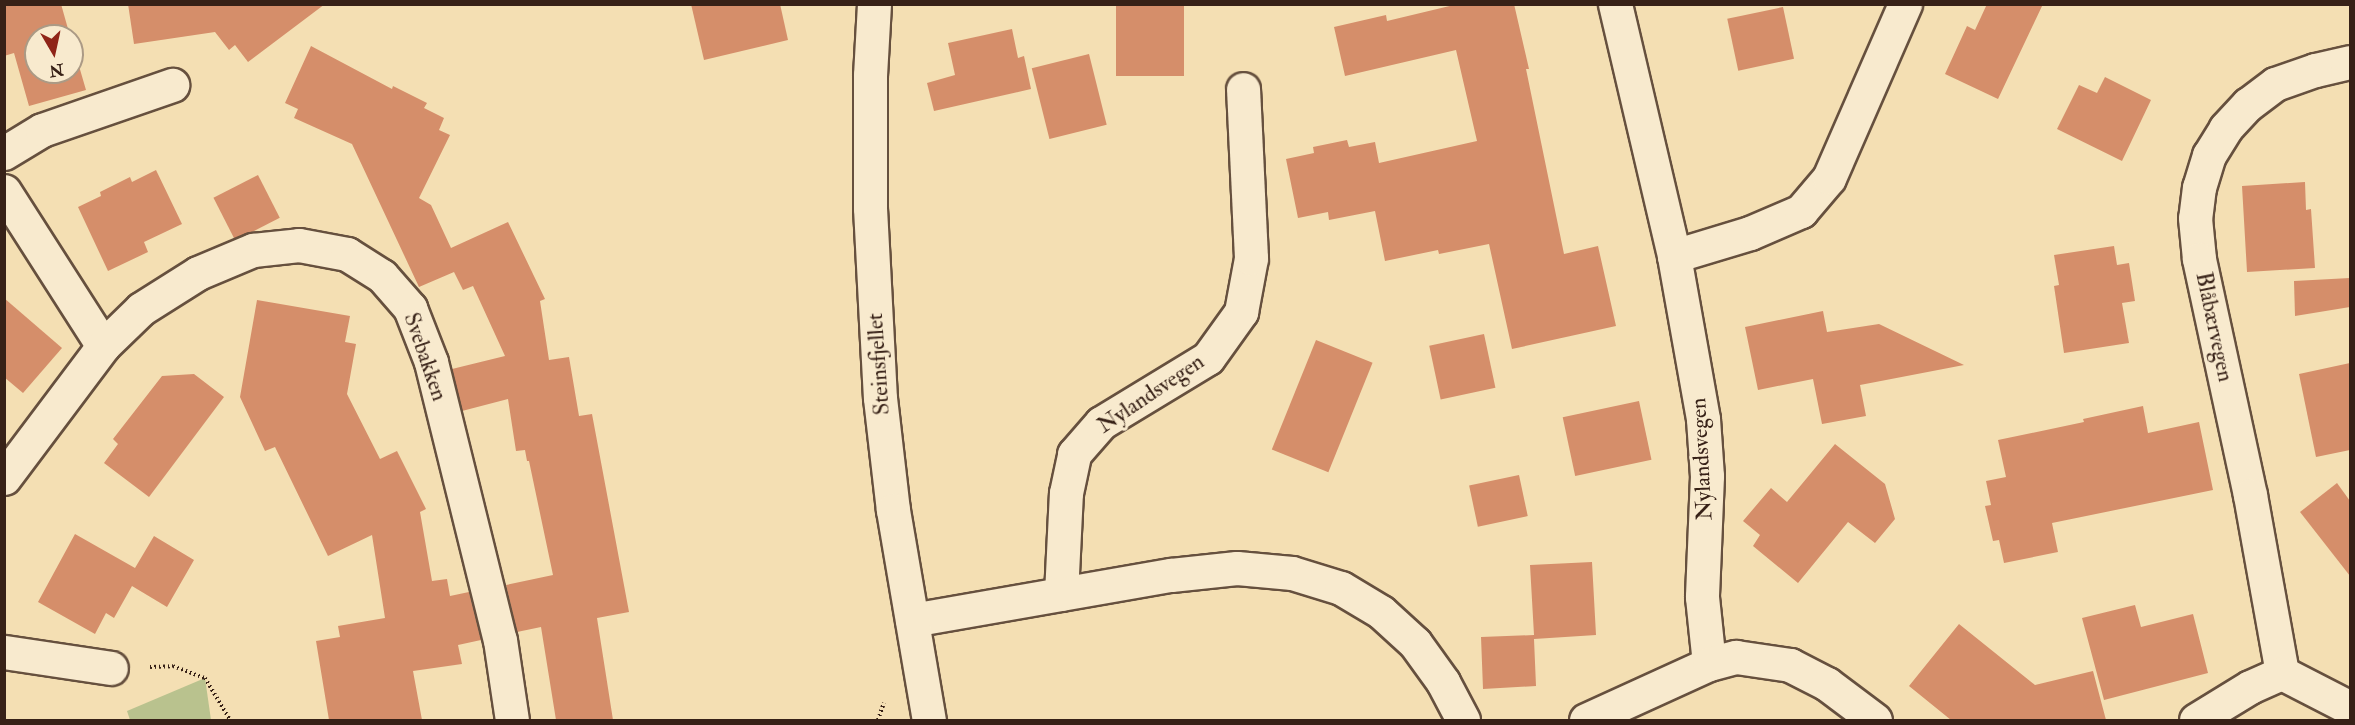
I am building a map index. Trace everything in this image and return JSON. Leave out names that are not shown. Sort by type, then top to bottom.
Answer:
[{"type":"street","name":"Steinsfjellet","points":[[874,4],[870,75],[873,284],[880,398],[891,499],[929,720]]},
{"type":"street","name":"Nylandsvegen","points":[[1615,4],[1674,256],[1703,419],[1707,476],[1702,597],[1709,664]]},
{"type":"street","points":[[1674,256],[1750,232],[1801,211],[1829,178],[1905,4]]},
{"type":"street","name":"Blåbærvegen","points":[[2282,673],[2250,495],[2199,259],[2195,218],[2209,155],[2226,128],[2248,104],[2275,84],[2350,62]]},
{"type":"street","points":[[4,153],[42,130],[172,85]]},
{"type":"street","name":"Nylandsvegen","points":[[1061,594],[1066,493],[1074,453],[1101,423],[1208,358],[1241,312],[1251,258],[1243,89]]},
{"type":"street","points":[[4,191],[103,346]]},
{"type":"street","name":"Svebakken","points":[[4,478],[103,346],[141,309],[198,273],[253,250],[299,245],[347,254],[382,276],[410,308],[431,362],[500,640],[512,720]]},
{"type":"street","points":[[912,620],[1170,575],[1237,568],[1292,573],[1341,588],[1381,612],[1415,643],[1443,682],[1463,720]]},
{"type":"street","points":[[4,652],[111,668]]},
{"type":"street","points":[[1586,720],[1709,664],[1736,657],[1790,665],[1827,684],[1875,720]]},
{"type":"street","points":[[2196,720],[2250,687],[2282,673],[2350,708]]},
{"type":"path","points":[[111,668],[173,666],[205,678],[230,720]]},
{"type":"green space","points":[[205,678],[211,720],[130,720],[127,711]]},
{"type":"building","points":[[4,4],[61,4],[67,24],[24,24],[24,84],[84,83],[86,90],[29,106],[14,53],[4,56]]},
{"type":"building","points":[[128,4],[325,4],[248,62],[235,45],[229,50],[215,32],[134,44]]},
{"type":"building","points":[[691,4],[780,4],[788,40],[704,60]]},
{"type":"building","points":[[1116,4],[1184,4],[1184,76],[1116,76]]},
{"type":"building","points":[[1458,4],[1514,4],[1529,69],[1526,69],[1564,254],[1598,246],[1616,326],[1512,349],[1489,244],[1439,254],[1438,250],[1385,261],[1375,211],[1329,220],[1328,212],[1298,218],[1286,159],[1314,153],[1313,147],[1347,140],[1349,147],[1375,142],[1379,163],[1477,141],[1456,50],[1345,76],[1334,27],[1386,15],[1387,21]]},
{"type":"building","points":[[1987,4],[2043,4],[1998,99],[1945,74],[1967,26],[1975,30]]},
{"type":"building","points":[[1783,7],[1794,59],[1738,71],[1727,19]]},
{"type":"building","points":[[1012,29],[1018,58],[1024,56],[1031,89],[934,111],[927,83],[955,75],[948,43]]},
{"type":"building","points":[[311,46],[392,89],[393,86],[427,103],[424,108],[444,118],[439,130],[450,135],[419,198],[431,205],[451,248],[508,222],[545,299],[540,301],[549,360],[569,357],[579,416],[592,414],[629,612],[597,618],[613,720],[556,720],[541,627],[517,632],[506,585],[553,575],[529,461],[527,461],[525,450],[516,451],[508,399],[462,411],[452,369],[505,356],[473,286],[463,290],[454,272],[419,287],[352,144],[294,118],[298,109],[285,103]]},
{"type":"building","points":[[1089,54],[1107,125],[1049,139],[1032,68]]},
{"type":"building","points":[[2105,77],[2151,100],[2122,161],[2057,129],[2079,85],[2097,93]]},
{"type":"building","points":[[156,170],[182,224],[144,242],[148,252],[108,271],[78,207],[101,196],[100,192],[130,177],[132,182]]},
{"type":"building","points":[[258,175],[280,218],[235,240],[213,198]]},
{"type":"building","points":[[2305,182],[2306,210],[2311,209],[2315,268],[2247,272],[2242,186]]},
{"type":"building","points":[[2114,246],[2117,265],[2129,263],[2135,301],[2122,303],[2129,343],[2064,353],[2054,286],[2059,285],[2054,255]]},
{"type":"building","points":[[2350,278],[2350,307],[2295,316],[2294,281]]},
{"type":"building","points":[[4,298],[62,348],[23,393],[4,377]]},
{"type":"building","points":[[257,300],[350,316],[345,342],[356,344],[347,394],[380,459],[397,451],[426,509],[420,512],[432,581],[447,579],[450,596],[469,592],[481,640],[458,645],[462,664],[413,671],[422,720],[329,720],[316,641],[340,637],[338,626],[385,618],[372,535],[328,556],[275,447],[265,451],[240,397]]},
{"type":"building","points":[[1823,311],[1827,332],[1879,324],[1964,365],[1860,385],[1866,416],[1822,424],[1813,379],[1758,390],[1745,327]]},
{"type":"building","points":[[1484,334],[1495,388],[1441,399],[1429,346]]},
{"type":"building","points":[[1316,340],[1373,363],[1328,472],[1272,449]]},
{"type":"building","points":[[2350,363],[2350,450],[2316,457],[2299,374]]},
{"type":"building","points":[[194,374],[224,397],[149,497],[104,463],[118,444],[113,439],[162,376]]},
{"type":"building","points":[[1639,401],[1651,460],[1575,476],[1563,417]]},
{"type":"building","points":[[2143,406],[2148,433],[2199,422],[2213,490],[2052,523],[2058,552],[2004,563],[1999,540],[1993,541],[1985,506],[1991,505],[1986,481],[2006,477],[1998,440],[2084,422],[2083,419]]},
{"type":"building","points":[[1835,444],[1885,484],[1895,519],[1875,543],[1848,522],[1798,583],[1753,546],[1760,535],[1743,521],[1771,488],[1787,502]]},
{"type":"building","points":[[1519,475],[1528,516],[1478,527],[1469,486]]},
{"type":"building","points":[[2337,483],[2350,501],[2350,576],[2300,512]]},
{"type":"building","points":[[75,534],[135,568],[154,536],[194,560],[167,607],[132,586],[114,618],[106,613],[95,634],[38,602]]},
{"type":"building","points":[[1592,562],[1596,635],[1534,639],[1536,686],[1483,689],[1481,637],[1534,635],[1530,565]]},
{"type":"building","points":[[2135,605],[2141,627],[2193,614],[2208,673],[2104,700],[2082,618]]},
{"type":"building","points":[[1959,624],[2035,685],[2093,671],[2106,720],[1951,720],[1909,686]]}]
